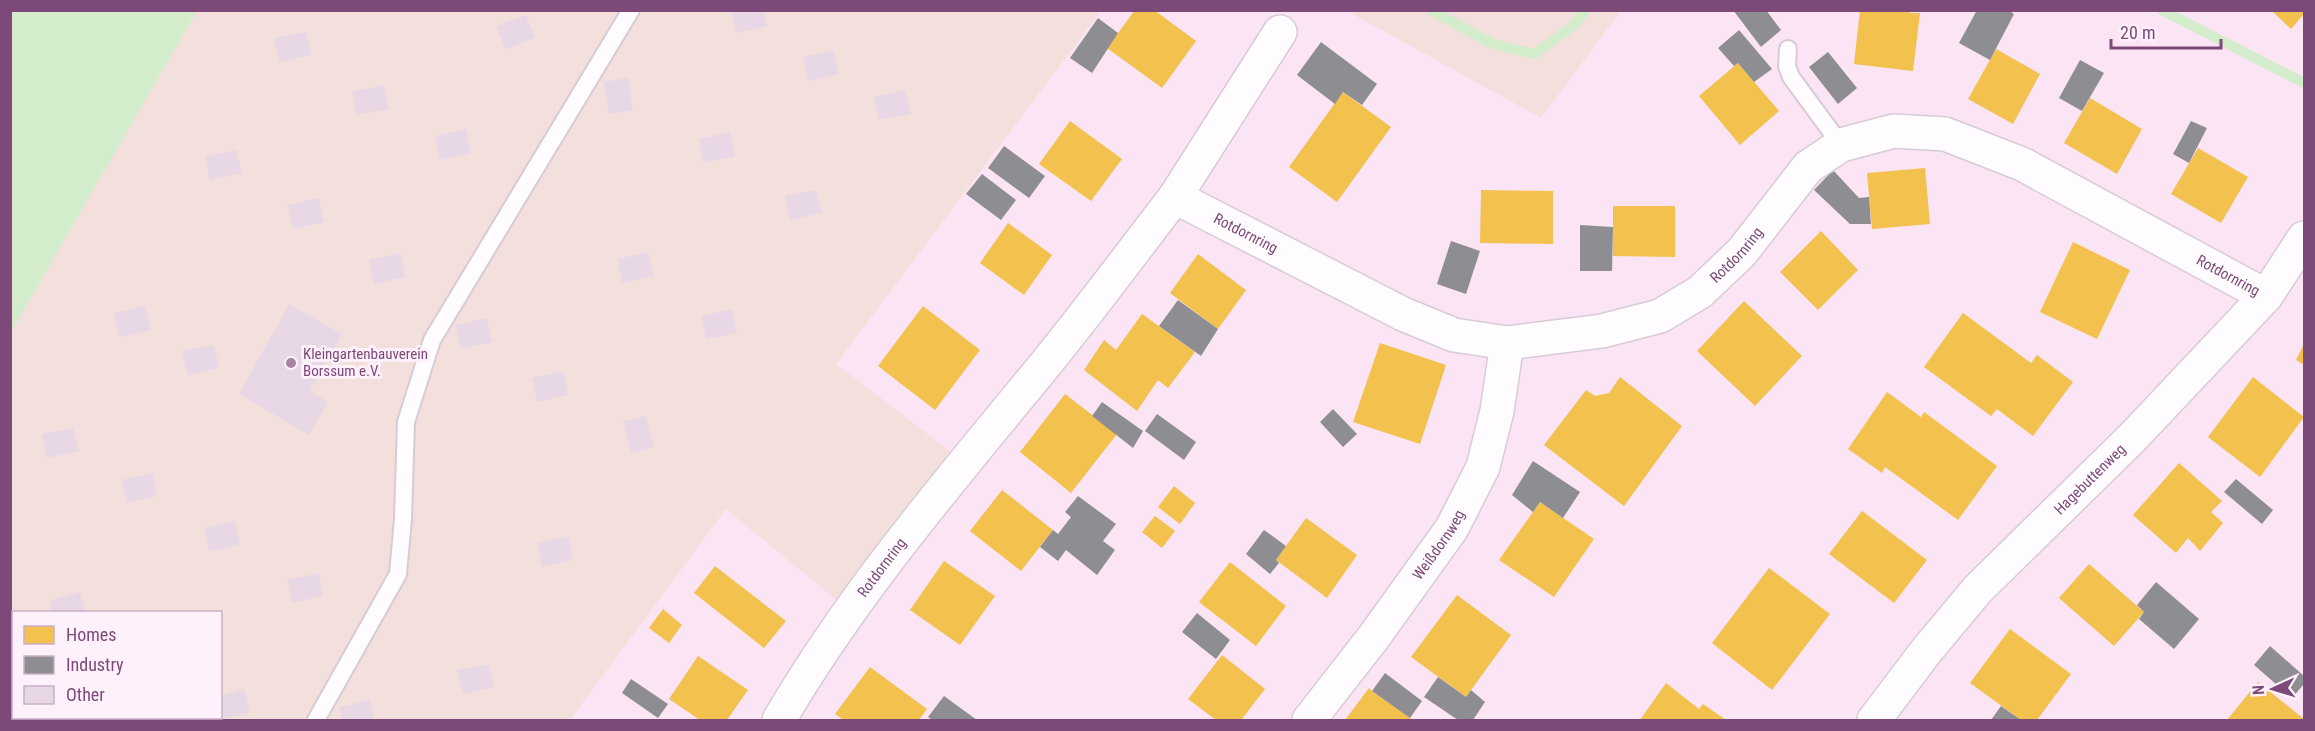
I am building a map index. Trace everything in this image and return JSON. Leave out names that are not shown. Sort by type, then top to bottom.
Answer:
[{"type":"street","name":"Rotdornring","points":[[779,720],[850,611],[917,522],[1040,371],[1175,197],[1280,32]]},
{"type":"street","name":"Rotdornring","points":[[1175,197],[1403,314],[1454,335],[1507,343],[1602,331],[1660,316],[1700,292],[1742,252],[1808,167],[1841,145],[1894,131],[1945,134],[2022,164],[2266,296]]},
{"type":"street","name":"Hagebuttenweg","points":[[1874,720],[1927,650],[1978,590],[2133,437],[2266,296],[2304,238]]},
{"type":"street","name":"Weißdornweg","points":[[1309,720],[1373,638],[1452,528],[1483,466],[1497,411],[1507,343]]},
{"type":"lane","points":[[316,720],[398,574],[403,519],[406,422],[432,340],[631,10]]},
{"type":"lane","points":[[1788,49],[1786,66],[1791,78],[1841,145]]},
{"type":"shaded area","points":[[10,11],[197,11],[11,332]]},
{"type":"shaded area","points":[[197,11],[1101,11],[836,364],[964,462],[850,611],[726,509],[570,720],[11,720],[11,332]]},
{"type":"shaded area","points":[[1101,11],[1347,11],[1541,118],[1621,11],[2304,11],[2304,720],[570,720]]},
{"type":"shaded area","points":[[1347,11],[1621,11],[1541,118]]},
{"type":"building: Homes","points":[[1135,10],[1154,10],[1196,41],[1162,88],[1107,48]]},
{"type":"building: Homes","points":[[1860,10],[1911,10],[1910,13],[1920,13],[1913,71],[1854,64]]},
{"type":"building: Homes","points":[[2271,10],[2304,10],[2304,14],[2291,29]]},
{"type":"building: Homes","points":[[1996,49],[2040,74],[2013,124],[1968,99]]},
{"type":"building: Homes","points":[[1738,63],[1779,111],[1740,145],[1699,96]]},
{"type":"building: Homes","points":[[1343,92],[1391,127],[1337,202],[1289,167]]},
{"type":"building: Homes","points":[[2090,98],[2142,129],[2117,174],[2064,143]]},
{"type":"building: Homes","points":[[1070,121],[1122,159],[1091,201],[1039,164]]},
{"type":"building: Homes","points":[[2198,148],[2248,177],[2221,223],[2171,194]]},
{"type":"building: Homes","points":[[1925,168],[1930,224],[1872,229],[1867,173]]},
{"type":"building: Homes","points":[[1481,190],[1553,191],[1553,244],[1480,243]]},
{"type":"building: Homes","points":[[1613,206],[1675,206],[1675,257],[1613,256]]},
{"type":"building: Homes","points":[[1008,223],[1052,255],[1024,295],[980,263]]},
{"type":"building: Homes","points":[[1821,231],[1858,270],[1818,310],[1780,272]]},
{"type":"building: Homes","points":[[2073,242],[2130,270],[2097,339],[2040,312]]},
{"type":"building: Homes","points":[[1198,254],[1246,290],[1218,329],[1170,293]]},
{"type":"building: Homes","points":[[1744,301],[1802,356],[1755,406],[1697,351]]},
{"type":"building: Homes","points":[[923,306],[980,350],[935,410],[878,366]]},
{"type":"building: Homes","points":[[1963,313],[2031,363],[2037,355],[2073,382],[2033,436],[1997,409],[1991,416],[1924,367]]},
{"type":"building: Homes","points":[[1142,314],[1195,352],[1168,388],[1158,380],[1137,411],[1084,370],[1104,340],[1116,350]]},
{"type":"building: Homes","points":[[1380,343],[1446,365],[1420,444],[1353,422]]},
{"type":"building: Homes","points":[[2304,344],[2304,365],[2296,360]]},
{"type":"building: Homes","points":[[1620,377],[1682,426],[1624,506],[1544,445],[1586,390],[1595,396],[1609,393]]},
{"type":"building: Homes","points":[[2253,377],[2304,417],[2260,477],[2208,437]]},
{"type":"building: Homes","points":[[1887,392],[1921,417],[1924,412],[1997,466],[1958,520],[1885,467],[1882,473],[1848,449]]},
{"type":"building: Homes","points":[[1065,394],[1117,434],[1071,493],[1020,452]]},
{"type":"building: Homes","points":[[2179,463],[2222,501],[2211,512],[2223,523],[2200,551],[2188,538],[2176,553],[2133,515]]},
{"type":"building: Homes","points":[[1174,486],[1195,503],[1180,524],[1158,507]]},
{"type":"building: Homes","points":[[1002,490],[1053,530],[1021,571],[970,531]]},
{"type":"building: Homes","points":[[1540,502],[1594,539],[1554,597],[1499,560]]},
{"type":"building: Homes","points":[[1862,511],[1927,560],[1894,603],[1829,554]]},
{"type":"building: Homes","points":[[1155,516],[1175,531],[1162,548],[1142,532]]},
{"type":"building: Homes","points":[[1306,518],[1357,555],[1327,598],[1276,560]]},
{"type":"building: Homes","points":[[944,561],[995,596],[960,645],[910,610]]},
{"type":"building: Homes","points":[[1230,562],[1286,606],[1256,646],[1199,602]]},
{"type":"building: Homes","points":[[2089,564],[2144,612],[2114,646],[2059,598]]},
{"type":"building: Homes","points":[[715,566],[786,621],[764,648],[694,593]]},
{"type":"building: Homes","points":[[1769,568],[1830,614],[1772,690],[1712,643]]},
{"type":"building: Homes","points":[[1457,595],[1511,635],[1466,697],[1411,657]]},
{"type":"building: Homes","points":[[663,609],[682,625],[669,643],[649,628]]},
{"type":"building: Homes","points":[[2010,629],[2071,674],[2037,720],[2021,720],[1970,683]]},
{"type":"building: Homes","points":[[1222,655],[1265,689],[1241,720],[1216,720],[1188,699]]},
{"type":"building: Homes","points":[[698,656],[748,690],[727,720],[700,720],[669,699]]},
{"type":"building: Homes","points":[[870,667],[927,709],[919,720],[844,720],[835,714]]},
{"type":"building: Homes","points":[[2258,682],[2304,719],[2304,720],[2227,720]]},
{"type":"building: Homes","points":[[1666,683],[1699,709],[1703,704],[1726,720],[1640,720]]},
{"type":"building: Homes","points":[[1369,688],[1372,691],[1413,720],[1345,720]]},
{"type":"building: Industry","points":[[1733,10],[1766,10],[1781,30],[1761,47]]},
{"type":"building: Industry","points":[[1977,10],[2008,10],[2014,14],[1990,60],[1959,43]]},
{"type":"building: Industry","points":[[1098,18],[1118,33],[1092,73],[1070,58]]},
{"type":"building: Industry","points":[[1739,30],[1772,69],[1754,82],[1738,63],[1734,66],[1718,48]]},
{"type":"building: Industry","points":[[1321,42],[1377,84],[1362,105],[1343,92],[1335,104],[1297,75]]},
{"type":"building: Industry","points":[[1828,52],[1857,88],[1838,104],[1809,67]]},
{"type":"building: Industry","points":[[2080,60],[2104,73],[2082,111],[2059,98]]},
{"type":"building: Industry","points":[[2191,121],[2207,128],[2189,163],[2173,154]]},
{"type":"building: Industry","points":[[1004,146],[1045,176],[1029,198],[988,168]]},
{"type":"building: Industry","points":[[1833,170],[1859,198],[1869,197],[1871,224],[1850,224],[1814,190]]},
{"type":"building: Industry","points":[[982,174],[1016,200],[1001,220],[966,194]]},
{"type":"building: Industry","points":[[1580,225],[1613,227],[1612,271],[1580,271]]},
{"type":"building: Industry","points":[[1451,241],[1480,251],[1466,294],[1437,284]]},
{"type":"building: Industry","points":[[1178,300],[1218,329],[1201,356],[1159,326]]},
{"type":"building: Industry","points":[[1102,402],[1143,431],[1133,448],[1092,416]]},
{"type":"building: Industry","points":[[1333,409],[1357,434],[1343,447],[1320,422]]},
{"type":"building: Industry","points":[[1157,414],[1196,442],[1184,460],[1145,431]]},
{"type":"building: Industry","points":[[1533,461],[1580,492],[1563,518],[1540,502],[1533,512],[1512,495]]},
{"type":"building: Industry","points":[[2236,479],[2273,510],[2262,524],[2224,492]]},
{"type":"building: Industry","points":[[1078,496],[1116,524],[1103,541],[1115,550],[1097,575],[1066,550],[1058,561],[1040,547],[1053,530],[1058,534],[1071,517],[1065,512]]},
{"type":"building: Industry","points":[[1264,530],[1286,546],[1276,560],[1279,563],[1270,574],[1246,554]]},
{"type":"building: Industry","points":[[2156,582],[2199,619],[2174,649],[2139,619],[2144,612],[2137,605]]},
{"type":"building: Industry","points":[[1197,613],[1230,640],[1216,659],[1182,632]]},
{"type":"building: Industry","points":[[2270,646],[2304,676],[2304,684],[2292,698],[2254,665]]},
{"type":"building: Industry","points":[[1385,673],[1422,701],[1410,718],[1372,691]]},
{"type":"building: Industry","points":[[1438,677],[1466,697],[1471,690],[1485,702],[1473,720],[1458,720],[1424,697]]},
{"type":"building: Industry","points":[[631,679],[668,704],[658,718],[622,693]]},
{"type":"building: Industry","points":[[944,696],[977,720],[932,720],[928,717]]},
{"type":"building: Industry","points":[[2001,706],[2021,720],[1991,720]]},
{"type":"building: Other","points":[[731,10],[764,10],[767,26],[736,33]]},
{"type":"building: Other","points":[[526,15],[535,38],[505,49],[496,26]]},
{"type":"building: Other","points":[[306,32],[311,55],[280,62],[274,38]]},
{"type":"building: Other","points":[[834,50],[839,74],[808,81],[803,57]]},
{"type":"building: Other","points":[[628,78],[633,110],[609,114],[604,82]]},
{"type":"building: Other","points":[[383,85],[389,109],[357,115],[352,92]]},
{"type":"building: Other","points":[[905,90],[911,114],[879,120],[874,97]]},
{"type":"building: Other","points":[[466,129],[471,153],[440,160],[435,136]]},
{"type":"building: Other","points":[[730,132],[735,156],[703,163],[699,139]]},
{"type":"building: Other","points":[[236,150],[242,173],[210,180],[205,157]]},
{"type":"building: Other","points":[[816,190],[822,213],[790,220],[785,196]]},
{"type":"building: Other","points":[[319,198],[324,222],[293,229],[287,205]]},
{"type":"building: Other","points":[[648,252],[654,276],[622,283],[618,259]]},
{"type":"building: Other","points":[[401,253],[405,277],[374,284],[369,260]]},
{"type":"building: Other","name":"Kleingartenbauverein Borssum e.V.","points":[[289,304],[342,334],[310,391],[328,402],[309,435],[239,394]]},
{"type":"building: Other","points":[[145,306],[151,330],[119,337],[114,313]]},
{"type":"building: Other","points":[[732,309],[737,333],[706,339],[701,316]]},
{"type":"building: Other","points":[[487,318],[492,342],[461,349],[455,325]]},
{"type":"building: Other","points":[[214,345],[219,368],[188,375],[182,351]]},
{"type":"building: Other","points":[[563,371],[568,395],[537,402],[532,378]]},
{"type":"building: Other","points":[[646,416],[654,447],[631,453],[623,421]]},
{"type":"building: Other","points":[[73,428],[79,451],[47,458],[42,434]]},
{"type":"building: Other","points":[[153,473],[157,496],[127,503],[121,480]]},
{"type":"building: Other","points":[[235,521],[240,545],[209,552],[204,528]]},
{"type":"building: Other","points":[[568,536],[573,560],[542,567],[537,543]]},
{"type":"building: Other","points":[[319,573],[323,596],[292,603],[287,580]]},
{"type":"building: Other","points":[[80,592],[86,611],[53,611],[49,601]]},
{"type":"building: Other","points":[[489,664],[494,687],[463,694],[457,670]]},
{"type":"building: Other","points":[[244,689],[250,712],[220,720],[222,719],[222,695]]},
{"type":"building: Other","points":[[12,698],[12,719],[27,719],[10,720],[10,699]]},
{"type":"building: Other","points":[[370,700],[374,720],[342,720],[339,707]]},
{"type":"waterway","points":[[1431,10],[1493,44],[1534,54],[1574,25],[1585,10]]},
{"type":"waterway","points":[[2162,10],[2304,83]]},
{"type":"place","name":"Kleingartenbauverein Borssum e.V.","points":[[291,363]]}]
